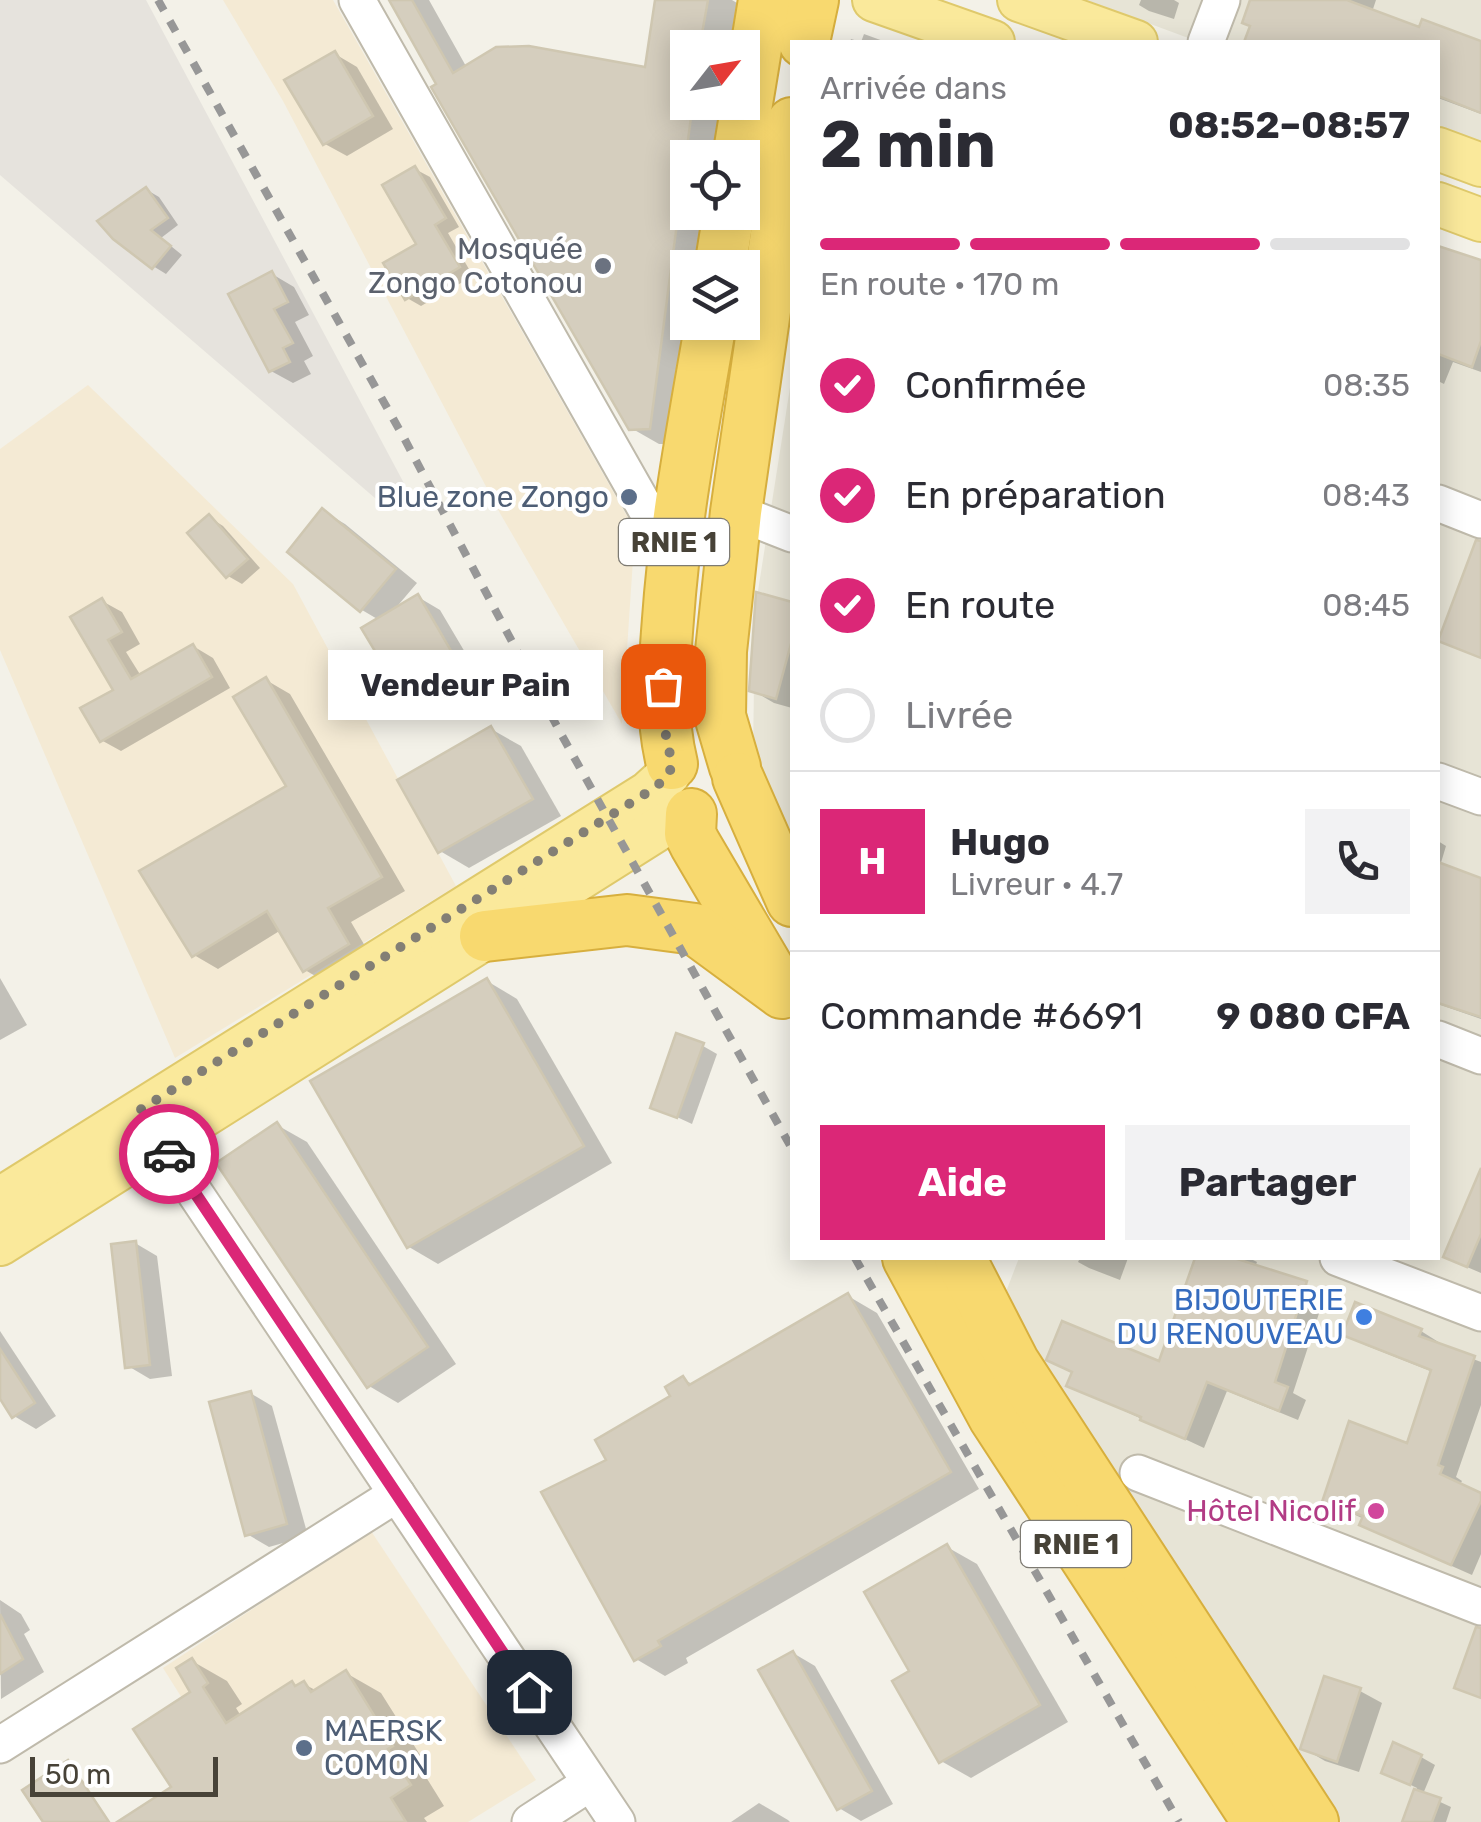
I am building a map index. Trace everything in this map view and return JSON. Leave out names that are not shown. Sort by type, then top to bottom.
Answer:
[{"type":"highway","points":[[741,140],[764,0]]},
{"type":"highway","points":[[804,40],[812,0]]},
{"type":"highway","name":"RNIE 1","points":[[790,153],[783,256],[736,512],[719,691],[724,734],[736,772],[790,897]]},
{"type":"highway","name":"RNIE 1","points":[[708,340],[672,555],[664,726],[690,834],[787,1004]]},
{"type":"highway","points":[[679,791],[707,816],[726,808],[737,788],[736,772]]},
{"type":"highway","points":[[485,936],[626,920],[695,929],[787,1004]]},
{"type":"highway","name":"RNIE 1","points":[[909,1260],[994,1418],[1258,1822]]},
{"type":"highway","name":"RNIE 1","points":[[961,1260],[1014,1363],[1313,1822]]},
{"type":"main road","points":[[874,0],[987,40]]},
{"type":"main road","points":[[1020,0],[1130,40]]},
{"type":"main road","points":[[1440,151],[1481,165]]},
{"type":"main road","points":[[1440,205],[1481,220]]},
{"type":"main road","points":[[0,1198],[150,1126],[485,936],[679,791]]},
{"type":"main road","points":[[0,1244],[150,1126],[648,793],[679,791]]},
{"type":"street","points":[[356,0],[672,555]]},
{"type":"street","points":[[1207,40],[1222,0]]},
{"type":"street","points":[[1440,504],[1481,520]]},
{"type":"street","points":[[736,512],[790,533]]},
{"type":"street","points":[[1440,782],[1481,798]]},
{"type":"street","points":[[1440,1040],[1481,1056]]},
{"type":"street","points":[[150,1126],[616,1822]]},
{"type":"street","points":[[1343,1260],[1481,1313]]},
{"type":"street","points":[[1138,1473],[1481,1607]]},
{"type":"street","points":[[0,1745],[397,1494]]},
{"type":"street","points":[[530,1822],[590,1783]]},
{"type":"shaded area","points":[[0,0],[146,0],[414,502],[390,511],[0,175]]},
{"type":"shaded area","points":[[223,0],[333,0],[635,530],[622,724],[501,515],[283,101]]},
{"type":"shaded area","points":[[1086,0],[1481,0],[1481,149],[1440,133],[1440,40],[1194,40]]},
{"type":"shaded area","points":[[1440,259],[1481,274],[1481,1822],[1341,1822],[1002,1302],[1018,1260],[1440,1260]]},
{"type":"shaded area","points":[[88,385],[293,584],[456,886],[175,1058],[0,650],[0,449]]},
{"type":"shaded area","points":[[790,388],[790,839],[753,756],[755,610]]},
{"type":"shaded area","points":[[371,1531],[536,1780],[468,1822],[260,1822],[163,1668]]},
{"type":"building","name":"Mosquée Zongo Cotonou","points":[[389,0],[412,0],[453,73],[496,47],[529,46],[645,67],[655,0],[708,0],[703,30],[670,30],[670,120],[691,120],[688,140],[670,140],[670,230],[676,230],[674,250],[670,250],[650,429],[629,430],[431,87],[436,84]]},
{"type":"building","points":[[1250,0],[1347,0],[1419,27],[1422,19],[1481,41],[1481,113],[1440,97],[1440,40],[1245,40],[1250,26],[1242,23]]},
{"type":"building","points":[[335,51],[373,116],[323,145],[284,80]]},
{"type":"building","points":[[415,166],[446,218],[435,225],[460,267],[405,300],[383,263],[416,244],[382,185]]},
{"type":"building","points":[[146,187],[168,218],[151,230],[171,246],[152,269],[113,239],[97,221]]},
{"type":"building","points":[[1440,247],[1481,260],[1481,341],[1472,367],[1440,355]]},
{"type":"building","points":[[272,271],[288,302],[274,309],[293,343],[283,348],[290,362],[269,372],[228,294]]},
{"type":"building","points":[[322,508],[396,569],[360,612],[287,552]]},
{"type":"building","points":[[209,514],[248,559],[226,578],[187,533]]},
{"type":"building","points":[[1476,540],[1481,541],[1481,658],[1440,642]]},
{"type":"building","points":[[756,592],[790,601],[790,647],[776,699],[749,691]]},
{"type":"building","points":[[418,594],[464,673],[408,706],[361,628]]},
{"type":"building","points":[[102,598],[122,632],[108,640],[131,679],[193,644],[212,677],[100,742],[80,708],[113,690],[70,617]]},
{"type":"building","points":[[266,677],[382,877],[328,908],[349,944],[303,972],[267,911],[192,957],[139,871],[286,786],[233,697]]},
{"type":"building","points":[[491,726],[533,799],[438,853],[397,780]]},
{"type":"building","points":[[1440,863],[1481,878],[1481,1017],[1440,1004]]},
{"type":"building","points":[[487,978],[584,1146],[407,1248],[310,1081]]},
{"type":"building","points":[[676,1033],[704,1043],[677,1118],[650,1108]]},
{"type":"building","points":[[277,1122],[428,1347],[367,1388],[216,1163]]},
{"type":"building","points":[[1481,1168],[1481,1234],[1467,1267],[1443,1257]]},
{"type":"building","points":[[136,1241],[150,1365],[125,1368],[111,1244]]},
{"type":"building","points":[[1194,1260],[1240,1260],[1307,1281],[1275,1382],[1288,1387],[1279,1411],[1207,1382],[1185,1439],[1066,1386],[1072,1372],[1046,1360],[1062,1321],[1159,1361]]},
{"type":"building","points":[[848,1293],[951,1472],[658,1641],[661,1646],[634,1661],[541,1492],[606,1460],[595,1440],[670,1396],[665,1387],[683,1376],[689,1385]]},
{"type":"building","points":[[1355,1302],[1422,1329],[1419,1336],[1475,1356],[1438,1465],[1443,1467],[1440,1474],[1481,1493],[1481,1501],[1451,1565],[1359,1525],[1363,1516],[1322,1502],[1349,1421],[1407,1443],[1431,1370],[1342,1335]]},
{"type":"building","points":[[0,1349],[35,1403],[12,1418],[0,1399]]},
{"type":"building","points":[[251,1391],[287,1524],[245,1536],[209,1402]]},
{"type":"building","points":[[947,1544],[1040,1705],[939,1763],[892,1681],[909,1671],[864,1592]]},
{"type":"building","points":[[0,1614],[23,1659],[0,1674]]},
{"type":"building","points":[[1476,1627],[1481,1628],[1481,1698],[1454,1688]]},
{"type":"building","points":[[793,1651],[872,1791],[837,1810],[758,1670]]},
{"type":"building","points":[[192,1658],[208,1683],[203,1687],[226,1723],[292,1681],[295,1686],[304,1681],[311,1692],[346,1670],[393,1746],[388,1749],[411,1785],[391,1798],[406,1822],[117,1822],[171,1787],[133,1729],[190,1692],[176,1668]]},
{"type":"building","points":[[1324,1676],[1361,1688],[1337,1762],[1300,1749]]},
{"type":"building","points":[[1393,1742],[1422,1755],[1410,1785],[1381,1773]]},
{"type":"building","points":[[68,1760],[109,1822],[43,1822],[22,1790]]},
{"type":"building","points":[[1414,1789],[1441,1798],[1432,1822],[1402,1822]]},
{"type":"railway","points":[[158,0],[404,438],[560,732],[790,1145]]},
{"type":"railway","points":[[856,1260],[1179,1822]]},
{"type":"way so far","points":[[169,1154],[140,1110],[656,787],[669,774],[672,764],[664,726],[663,686]]},
{"type":"place","name":"Mosquée Zongo Cotonou","points":[[603,266]]},
{"type":"place","name":"Blue zone Zongo","points":[[629,497]]},
{"type":"place","name":"Vendeur Pain","points":[[663,686]]},
{"type":"place","name":"BIJOUTERIE DU RENOUVEAU","points":[[1364,1317]]},
{"type":"place","name":"Hôtel Nicolif","points":[[1376,1511]]},
{"type":"place","name":"MAERSK COMON","points":[[304,1748]]},
{"type":"route","points":[[169,1154],[529,1692]]}]
